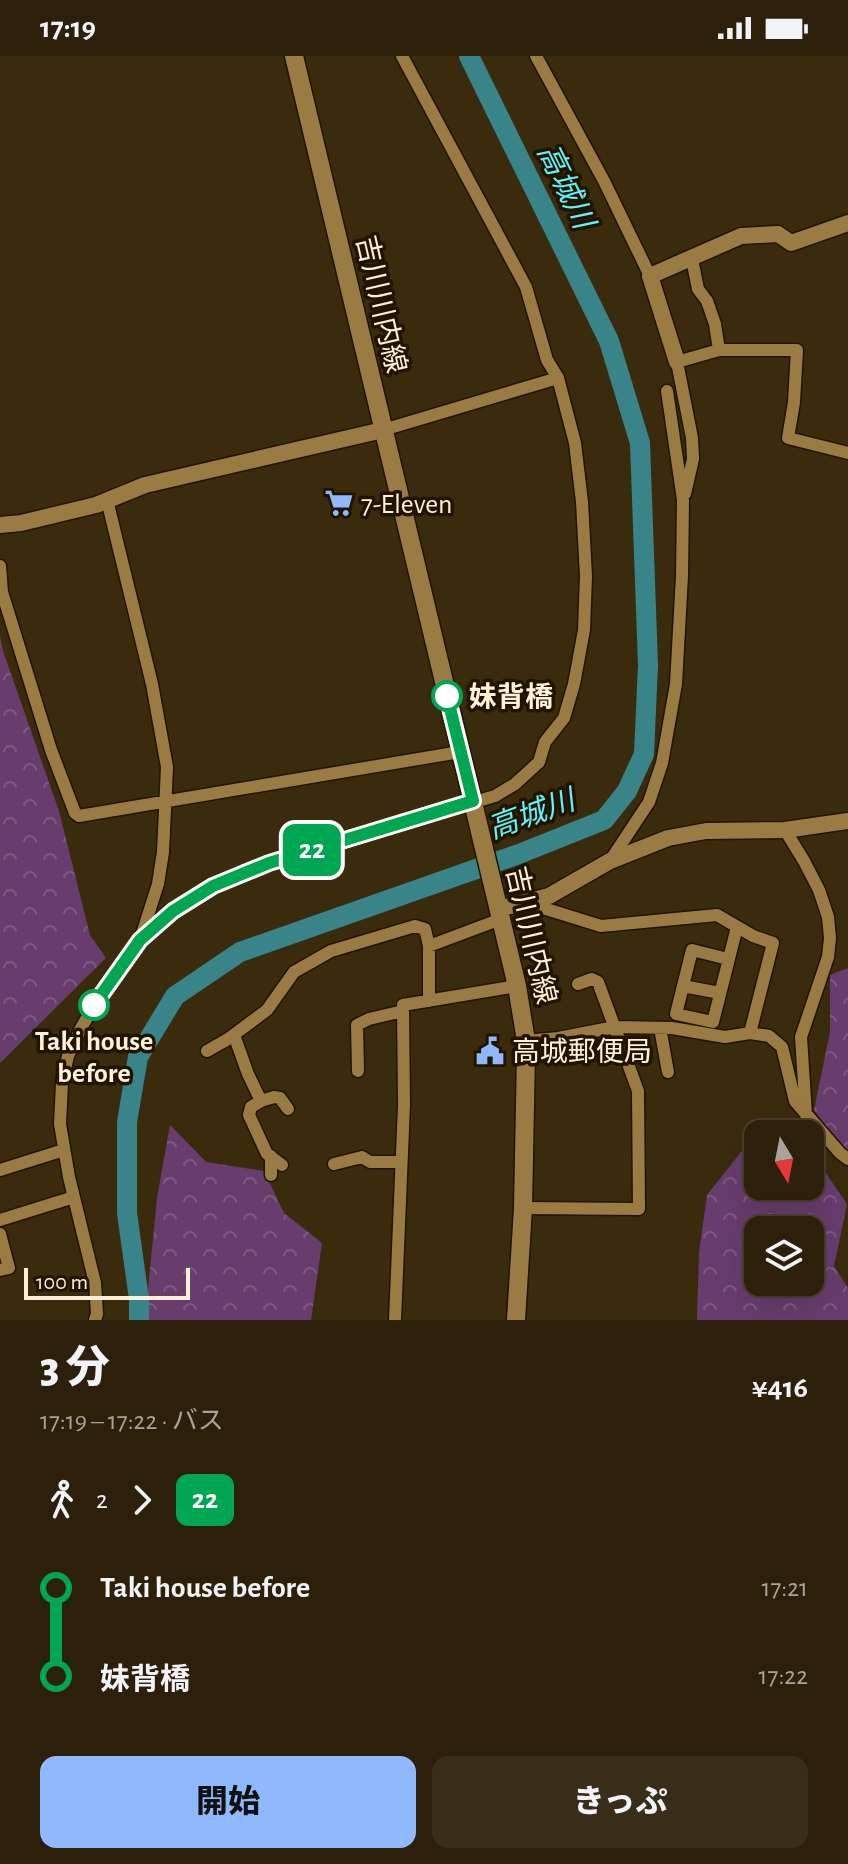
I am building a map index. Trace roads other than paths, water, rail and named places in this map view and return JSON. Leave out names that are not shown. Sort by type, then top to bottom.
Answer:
[{"type":"main road","name":"吉川川内線","points":[[294,56],[517,986],[526,1041],[523,1208],[516,1320]]},
{"type":"street","points":[[95,1320],[95,1283],[60,1124],[62,1083],[68,1056],[81,1028],[140,940],[173,911],[213,886],[269,863],[495,796],[515,784],[539,762],[545,742],[564,718],[574,684],[584,630],[586,576],[575,443],[558,378],[547,360],[526,287],[402,56]]},
{"type":"street","points":[[536,56],[604,181],[650,276],[677,362],[690,422],[693,459],[683,500]]},
{"type":"street","points":[[650,276],[741,236],[778,234],[791,243],[848,223]]},
{"type":"street","points":[[692,259],[698,289],[707,301],[715,324],[719,350]]},
{"type":"street","points":[[677,362],[719,350],[797,350],[788,438],[848,453]]},
{"type":"street","points":[[0,525],[96,505],[145,485],[383,430],[558,378]]},
{"type":"street","points":[[610,861],[649,802],[662,763],[676,684],[683,500],[667,391]]},
{"type":"street","points":[[107,500],[152,684],[167,767],[163,852],[158,884],[140,940]]},
{"type":"street","points":[[0,566],[2,592],[51,750],[75,813],[79,816],[460,752]]},
{"type":"street","points":[[429,946],[497,906],[549,896],[610,861],[668,838],[706,831],[785,830],[848,821]]},
{"type":"street","points":[[785,830],[819,890],[828,917],[830,938],[828,957],[801,1037],[806,1115]]},
{"type":"street","points":[[533,901],[543,908],[601,926],[717,915],[753,936],[773,943],[750,1033]]},
{"type":"street","points":[[207,1051],[267,1010],[294,972],[331,951],[415,926],[425,929],[429,946],[429,1001]]},
{"type":"street","points":[[728,959],[692,950],[676,1014],[713,1022],[737,927]]},
{"type":"street","points":[[523,1208],[639,1209],[638,1091],[598,982],[592,979],[578,984]]},
{"type":"street","points":[[395,1320],[404,1105],[403,1005],[517,986]]},
{"type":"street","points":[[683,986],[720,993]]},
{"type":"street","points":[[358,1071],[357,1025],[403,1011]]},
{"type":"street","points":[[526,1041],[615,1027],[660,1028],[725,1037],[750,1033],[769,1036],[782,1047],[795,1101],[848,1159]]},
{"type":"street","points":[[660,1028],[668,1072]]},
{"type":"street","points":[[234,1035],[261,1101]]},
{"type":"street","points":[[282,1165],[267,1154],[249,1115],[251,1107],[274,1097],[280,1098],[288,1109]]},
{"type":"street","points":[[0,1170],[64,1150]]},
{"type":"street","points":[[271,1156],[271,1175]]},
{"type":"street","points":[[334,1164],[362,1157],[370,1162],[401,1162]]},
{"type":"street","points":[[0,1220],[74,1197]]},
{"type":"street","points":[[0,1234],[9,1268],[0,1270]]},
{"type":"waterway","name":"高城川","points":[[139,1320],[127,1213],[127,1122],[138,1057],[175,996],[240,952],[519,854],[604,820],[627,791],[644,754],[648,665],[640,443],[609,341],[469,56]]},
{"type":"place","name":"7-Eleven","points":[[339,503]]},
{"type":"place","name":"妹背橋","points":[[447,696]]},
{"type":"place","name":"Taki house before","points":[[94,1005]]},
{"type":"place","name":"高城郵便局","points":[[490,1051]]}]
